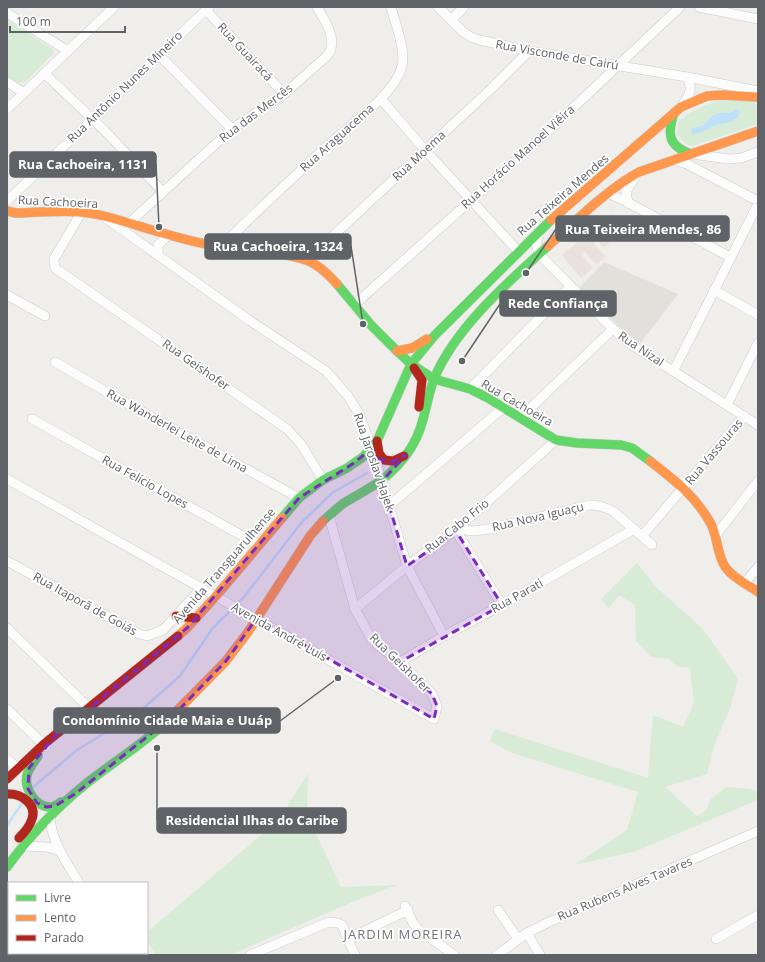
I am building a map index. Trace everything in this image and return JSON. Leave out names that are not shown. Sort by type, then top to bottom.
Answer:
[{"type":"main road","name":"Rua Teixeira Mendes","points":[[411,364],[434,335],[539,231],[678,110],[707,96],[722,95],[758,97]]},
{"type":"main road","points":[[678,110],[670,126],[671,140],[687,158]]},
{"type":"main road","points":[[45,746],[29,768],[26,777],[28,789],[37,803],[46,807],[55,806],[74,794],[146,740],[172,717],[226,661],[310,536],[343,504],[382,481],[399,464],[414,442],[424,416],[434,379],[453,344],[487,304],[539,254],[607,193],[623,181],[639,172],[674,160],[687,158],[758,131]]},
{"type":"main road","name":"Rua Cachoeira","points":[[7,211],[16,213],[81,213],[103,216],[170,235],[221,247],[282,254],[307,260],[324,270],[331,277],[371,325],[397,351],[411,364],[434,379],[470,389],[521,417],[556,440],[577,443],[621,445],[632,448],[644,456],[684,488],[707,516],[723,563],[730,572],[758,592]]},
{"type":"main road","points":[[397,351],[412,348],[434,335]]},
{"type":"main road","points":[[411,364],[420,376],[422,385],[414,442]]},
{"type":"main road","name":"Avenida Transguarulhense","points":[[45,746],[89,708],[165,647],[196,618],[299,498],[323,480],[363,457],[374,444],[411,364]]},
{"type":"main road","points":[[374,444],[379,459],[391,462],[406,455]]},
{"type":"main road","points":[[176,616],[196,618]]},
{"type":"main road","points":[[7,779],[45,746]]},
{"type":"main road","points":[[7,794],[14,793],[26,799],[33,815],[28,827],[7,853]]},
{"type":"main road","points":[[7,867],[22,846],[50,816],[74,794]]},
{"type":"street","name":"Rua das Mercês","points":[[129,223],[232,129],[284,94],[326,56],[331,49],[332,41],[317,7]]},
{"type":"street","name":"Rua Araguacema","points":[[221,247],[250,217],[328,145],[381,99],[399,76],[403,54],[391,7]]},
{"type":"street","name":"Rua Visconde de Cairú","points":[[438,7],[463,32],[471,37],[529,51],[687,77],[758,91]]},
{"type":"street","points":[[451,20],[464,7]]},
{"type":"street","name":"Rua Horácio Manoel Viêira","points":[[354,305],[555,125],[680,7]]},
{"type":"street","points":[[699,7],[758,18]]},
{"type":"street","points":[[7,108],[113,8]]},
{"type":"street","name":"Rua Guairacá","points":[[207,8],[284,94]]},
{"type":"street","name":"Rua Antônio Nunes Mineiro","points":[[7,201],[207,8]]},
{"type":"street","points":[[7,13],[68,51]]},
{"type":"street","name":"Rua Moema","points":[[307,260],[529,51]]},
{"type":"street","points":[[159,55],[232,129]]},
{"type":"street","points":[[44,73],[104,130],[163,192]]},
{"type":"street","points":[[678,110],[691,89],[687,77]]},
{"type":"street","points":[[7,82],[24,93]]},
{"type":"street","points":[[381,99],[425,150],[518,251]]},
{"type":"street","points":[[687,158],[741,158],[758,152]]},
{"type":"street","points":[[687,158],[756,200]]},
{"type":"street","points":[[628,203],[626,191],[631,181],[639,172]]},
{"type":"street","points":[[607,193],[730,257]]},
{"type":"street","points":[[756,200],[758,217]]},
{"type":"street","points":[[674,370],[730,257],[756,200]]},
{"type":"street","name":"Rua Geishofer","points":[[81,213],[54,259],[54,265],[57,270],[287,428],[301,444],[323,480]]},
{"type":"street","name":"Rua Jaroslav Hajek","points":[[103,216],[249,320],[326,371],[348,396],[360,414],[374,444]]},
{"type":"street","points":[[539,231],[536,243],[539,254]]},
{"type":"street","points":[[158,255],[158,245],[170,235]]},
{"type":"street","name":"Rua Nizal","points":[[539,254],[570,287],[613,329],[632,345],[674,370],[758,425]]},
{"type":"street","points":[[470,389],[570,287]]},
{"type":"street","points":[[714,290],[758,315]]},
{"type":"street","points":[[7,295],[45,316]]},
{"type":"street","points":[[521,417],[613,329]]},
{"type":"street","points":[[727,405],[758,343]]},
{"type":"street","name":"Rua Wanderlei Leite de Lima","points":[[55,362],[117,398],[299,498]]},
{"type":"street","points":[[390,505],[504,407]]},
{"type":"street","name":"Rua Vassouras","points":[[642,536],[744,416]]},
{"type":"street","name":"Rua Felício Lopes","points":[[32,419],[258,545]]},
{"type":"street","name":"Rua Cabo Frio","points":[[355,610],[407,566],[457,530],[556,440]]},
{"type":"street","name":"Rua Jaroslav Hajek","points":[[379,459],[382,481],[407,566],[444,636]]},
{"type":"street","name":"Avenida André Luís","points":[[7,479],[256,618],[329,663],[434,719]]},
{"type":"street","points":[[715,536],[758,481]]},
{"type":"street","name":"Rua Nova Iguaçu","points":[[457,530],[473,531],[489,529],[590,505],[599,505],[614,512],[652,545]]},
{"type":"street","name":"Rua Geishofer","points":[[329,516],[355,610],[371,638],[400,662],[432,694],[436,706],[434,719]]},
{"type":"street","name":"Rua Parati","points":[[400,662],[634,529]]},
{"type":"street","points":[[457,530],[502,605]]},
{"type":"street","name":"Rua Itaporã de Goiás","points":[[7,561],[139,634],[147,636],[163,630],[197,593]]},
{"type":"street","points":[[745,583],[758,567]]},
{"type":"street","name":"Avenida André Luís","points":[[187,579],[197,593],[203,611]]},
{"type":"street","points":[[7,628],[89,708]]},
{"type":"street","points":[[7,709],[45,746]]},
{"type":"street","points":[[7,759],[18,768]]},
{"type":"street","points":[[50,816],[50,825],[60,850],[78,882]]},
{"type":"street","name":"Rua Rubens Alves Tavares","points":[[497,955],[518,939],[547,923],[758,831]]},
{"type":"street","points":[[22,846],[46,847],[60,850]]},
{"type":"street","points":[[348,939],[407,908],[418,930],[454,955]]},
{"type":"street","points":[[498,910],[518,939]]},
{"type":"street","points":[[716,939],[757,917]]},
{"type":"street","points":[[250,955],[329,922],[342,925],[355,955]]},
{"type":"street","points":[[527,934],[540,955]]},
{"type":"highlighted area","points":[[372,448],[375,458],[391,462],[406,455],[382,481],[407,566],[456,531],[502,605],[400,662],[432,694],[437,706],[434,719],[257,618],[226,661],[172,717],[75,794],[55,806],[46,807],[37,803],[28,789],[29,768],[54,737],[187,628],[299,498],[354,463]]},
{"type":"shaded area","points":[[611,214],[622,223],[609,234],[613,239],[604,247],[597,240],[593,243],[606,257],[596,264],[584,251],[581,255],[593,268],[581,278],[562,255],[577,243],[573,240],[582,231],[591,240],[594,237],[584,225],[594,217],[604,228],[607,224],[604,221]]},
{"type":"shaded area","points":[[604,262],[678,294],[639,345],[579,288]]},
{"type":"green space","points":[[7,20],[54,50],[53,54],[26,81],[17,83],[7,76]]},
{"type":"green space","points":[[730,98],[758,102],[758,124],[692,146],[685,143],[677,134],[679,121],[685,116],[703,106]]},
{"type":"green space","points":[[637,563],[656,587],[703,629],[738,679],[730,709],[715,743],[707,774],[665,787],[697,816],[706,811],[710,800],[726,787],[750,789],[758,792],[758,800],[636,851],[575,865],[627,830],[638,792],[512,753],[490,741],[495,729],[648,778],[653,715],[683,727],[694,703],[690,668],[678,667],[668,659],[651,657],[636,641],[635,605],[619,595],[609,608],[601,599]]},
{"type":"green space","points":[[308,773],[307,815],[341,887],[397,885],[357,900],[230,955],[156,955],[148,943],[148,931],[279,820]]},
{"type":"water","points":[[736,109],[740,111],[738,117],[731,122],[719,124],[700,133],[692,134],[691,129],[704,125],[712,116],[719,113],[730,113]]},
{"type":"waterway","points":[[236,605],[244,597],[301,523],[332,493],[367,473]]},
{"type":"waterway","points":[[32,788],[77,750],[139,712],[180,676],[212,629],[232,609]]},
{"type":"waterway","points":[[7,825],[23,802]]},
{"type":"traffic: fast","points":[[674,113],[670,127],[671,138],[678,147],[691,154]]},
{"type":"traffic: fast","points":[[282,518],[299,498],[323,480],[347,468],[363,457],[377,441],[411,364],[435,335],[551,220]]},
{"type":"traffic: fast","points":[[323,521],[344,503],[392,472],[411,448],[418,434],[434,379],[443,360],[455,342],[500,290],[548,246]]},
{"type":"traffic: fast","points":[[337,284],[371,325],[397,351],[411,364],[434,379],[470,389],[488,398],[556,440],[577,443],[621,445],[632,448],[650,461]]},
{"type":"traffic: fast","points":[[7,867],[34,833],[65,802],[87,783],[164,724]]},
{"type":"traffic: fast","points":[[38,756],[30,767],[27,775],[27,785],[29,791],[35,800],[45,806],[50,807],[61,802]]},
{"type":"traffic: slow","points":[[551,220],[681,107],[707,96],[722,95],[758,97]]},
{"type":"traffic: slow","points":[[548,246],[603,197],[639,172],[758,131]]},
{"type":"traffic: slow","points":[[7,211],[16,213],[83,212],[104,216],[207,244],[232,249],[275,253],[296,257],[315,264],[337,284]]},
{"type":"traffic: slow","points":[[397,351],[412,348],[427,339]]},
{"type":"traffic: slow","points":[[650,461],[684,489],[705,514],[715,533],[718,549],[723,563],[729,572],[758,592]]},
{"type":"traffic: slow","points":[[178,636],[216,596],[282,518]]},
{"type":"traffic: slow","points":[[164,724],[226,661],[248,632],[310,536],[323,521]]},
{"type":"traffic: jam","points":[[414,368],[422,380],[419,407]]},
{"type":"traffic: jam","points":[[377,441],[379,453],[384,460],[393,461],[404,456]]},
{"type":"traffic: jam","points":[[176,616],[196,618]]},
{"type":"traffic: jam","points":[[7,779],[44,744],[178,636]]},
{"type":"traffic: jam","points":[[7,794],[18,795],[27,800],[32,809],[33,814],[31,822],[19,838]]},
{"type":"place","name":"Rua Cachoeira, 1131","points":[[159,227]]},
{"type":"place","name":"Rua Teixeira Mendes, 86","points":[[526,273]]},
{"type":"place","name":"Rua Cachoeira, 1324","points":[[363,324]]},
{"type":"place","name":"Rede Confiança","points":[[462,361]]},
{"type":"place","name":"Condomínio Cidade Maia e Uuáp","points":[[338,678]]},
{"type":"place","name":"Residencial Ilhas do Caribe","points":[[157,748]]},
{"type":"district","name":"JARDIM MOREIRA","points":[[403,934]]}]
